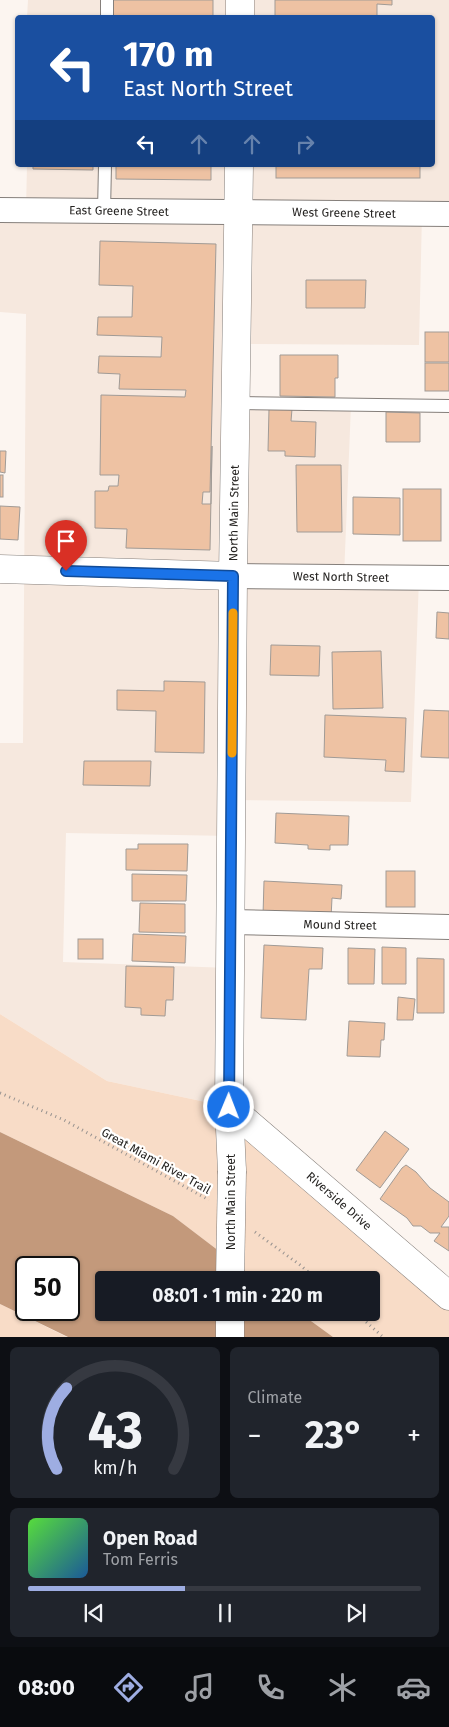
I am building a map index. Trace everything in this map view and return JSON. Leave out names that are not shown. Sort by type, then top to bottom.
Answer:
[{"type":"main road","points":[[240,0],[240,15]]},
{"type":"main road","name":"North Main Street","points":[[230,1271],[232,1171],[229,1107],[230,922],[238,167]]},
{"type":"main road","points":[[0,569],[233,576]]},
{"type":"main road","name":"Riverside Drive","points":[[229,1107],[449,1296]]},
{"type":"main road","points":[[230,1321],[230,1337]]},
{"type":"street","name":"East Greene Street","points":[[0,210],[238,212]]},
{"type":"street","name":"West Greene Street","points":[[238,212],[449,214]]},
{"type":"street","name":"West North Street","points":[[233,576],[449,578]]},
{"type":"street","name":"Mound Street","points":[[230,922],[449,927]]},
{"type":"lane","points":[[107,0],[107,15]]},
{"type":"lane","points":[[104,210],[105,167]]},
{"type":"lane","points":[[236,403],[449,406]]},
{"type":"path","name":"Great Miami River Trail","points":[[0,1093],[64,1120],[213,1203]]},
{"type":"path","points":[[252,1231],[307,1271]]},
{"type":"path","points":[[365,1321],[383,1337]]},
{"type":"shaded area","points":[[28,0],[449,0],[449,214],[422,214],[419,345],[237,344],[236,403],[351,405],[344,577],[419,578],[411,802],[232,800],[231,836],[66,833],[63,962],[230,968],[229,1107],[107,1081],[0,1014],[0,743],[23,743],[26,314],[0,312],[0,210],[26,210],[27,167],[435,167],[435,15],[27,15]]},
{"type":"shaded area","points":[[0,1014],[107,1081],[229,1107],[449,1296],[449,1337],[333,1337],[311,1321],[380,1321],[380,1271],[245,1271],[173,1216],[0,1132]]},
{"type":"shaded area","points":[[0,1132],[173,1216],[245,1271],[95,1271],[95,1321],[311,1321],[333,1337],[68,1337],[35,1321],[80,1321],[80,1256],[15,1256],[15,1311],[0,1304]]},
{"type":"shaded area","points":[[0,1304],[15,1311],[15,1321],[35,1321],[67,1337],[0,1337]]},
{"type":"building","points":[[111,0],[213,0],[213,15],[111,15]]},
{"type":"building","points":[[275,0],[392,0],[392,5],[377,4],[377,15],[275,15]]},
{"type":"building","points":[[33,167],[93,167],[93,170],[33,169]]},
{"type":"building","points":[[116,167],[211,167],[211,180],[116,179]]},
{"type":"building","points":[[276,167],[420,167],[420,178],[276,178]]},
{"type":"building","points":[[100,241],[216,244],[210,492],[203,492],[202,504],[211,504],[210,550],[126,548],[127,529],[95,528],[95,491],[108,491],[109,486],[118,486],[119,475],[100,475],[101,395],[185,397],[186,390],[119,389],[120,374],[98,373],[99,356],[161,357],[162,337],[97,335],[98,317],[132,317],[133,286],[99,285]]},
{"type":"building","points":[[306,280],[366,280],[365,308],[306,308]]},
{"type":"building","points":[[425,332],[449,332],[449,362],[425,362]]},
{"type":"building","points":[[280,355],[338,355],[338,378],[335,378],[335,397],[280,396]]},
{"type":"building","points":[[425,363],[449,363],[449,391],[425,391]]},
{"type":"building","points":[[269,409],[292,409],[291,421],[316,422],[315,457],[285,456],[285,451],[268,451]]},
{"type":"building","points":[[386,412],[420,413],[420,442],[386,442]]},
{"type":"building","points":[[0,451],[6,451],[5,473],[0,472]]},
{"type":"building","points":[[296,465],[341,465],[342,532],[297,532]]},
{"type":"building","points":[[0,475],[3,475],[3,497],[0,497]]},
{"type":"building","points":[[403,489],[441,489],[441,541],[403,541]]},
{"type":"building","points":[[353,497],[400,498],[400,535],[353,534]]},
{"type":"building","points":[[0,506],[20,507],[18,540],[0,539]]},
{"type":"building","points":[[437,612],[449,613],[449,639],[436,638]]},
{"type":"building","points":[[271,645],[320,646],[319,676],[270,675]]},
{"type":"building","points":[[381,651],[383,708],[333,709],[332,652]]},
{"type":"building","points":[[164,681],[205,682],[204,753],[155,752],[156,711],[117,710],[117,690],[164,691]]},
{"type":"building","points":[[424,710],[449,711],[449,758],[421,757]]},
{"type":"building","points":[[325,715],[406,718],[404,772],[385,771],[386,760],[324,757]]},
{"type":"building","points":[[84,761],[151,761],[150,786],[83,785]]},
{"type":"building","points":[[276,813],[349,816],[348,845],[330,845],[330,850],[308,849],[308,845],[275,843]]},
{"type":"building","points":[[138,844],[188,844],[187,871],[126,870],[126,849],[138,849]]},
{"type":"building","points":[[386,871],[415,871],[415,907],[386,907]]},
{"type":"building","points":[[132,874],[187,875],[186,901],[132,901]]},
{"type":"building","points":[[264,881],[342,885],[341,899],[332,898],[331,918],[263,915]]},
{"type":"building","points":[[140,903],[185,904],[185,933],[139,932]]},
{"type":"building","points":[[133,934],[186,936],[185,963],[132,961]]},
{"type":"building","points":[[78,939],[103,939],[103,959],[78,959]]},
{"type":"building","points":[[264,945],[323,948],[322,969],[309,969],[306,1020],[261,1018]]},
{"type":"building","points":[[382,947],[406,948],[406,984],[382,984]]},
{"type":"building","points":[[348,948],[375,949],[374,984],[348,984]]},
{"type":"building","points":[[417,958],[444,959],[444,1013],[417,1013]]},
{"type":"building","points":[[126,966],[174,967],[173,1000],[166,1000],[165,1016],[141,1015],[141,1008],[125,1007]]},
{"type":"building","points":[[398,997],[415,999],[413,1020],[397,1020]]},
{"type":"building","points":[[349,1021],[385,1023],[380,1057],[347,1056]]},
{"type":"building","points":[[385,1131],[409,1149],[380,1188],[356,1170]]},
{"type":"building","points":[[406,1165],[416,1172],[430,1188],[449,1202],[449,1216],[441,1227],[449,1227],[449,1251],[434,1241],[440,1233],[430,1233],[421,1226],[413,1226],[407,1218],[380,1199]]},
{"type":"slow traffic","points":[[232,753],[233,613]]},
{"type":"route","points":[[66,571],[233,576],[229,1107]]}]
